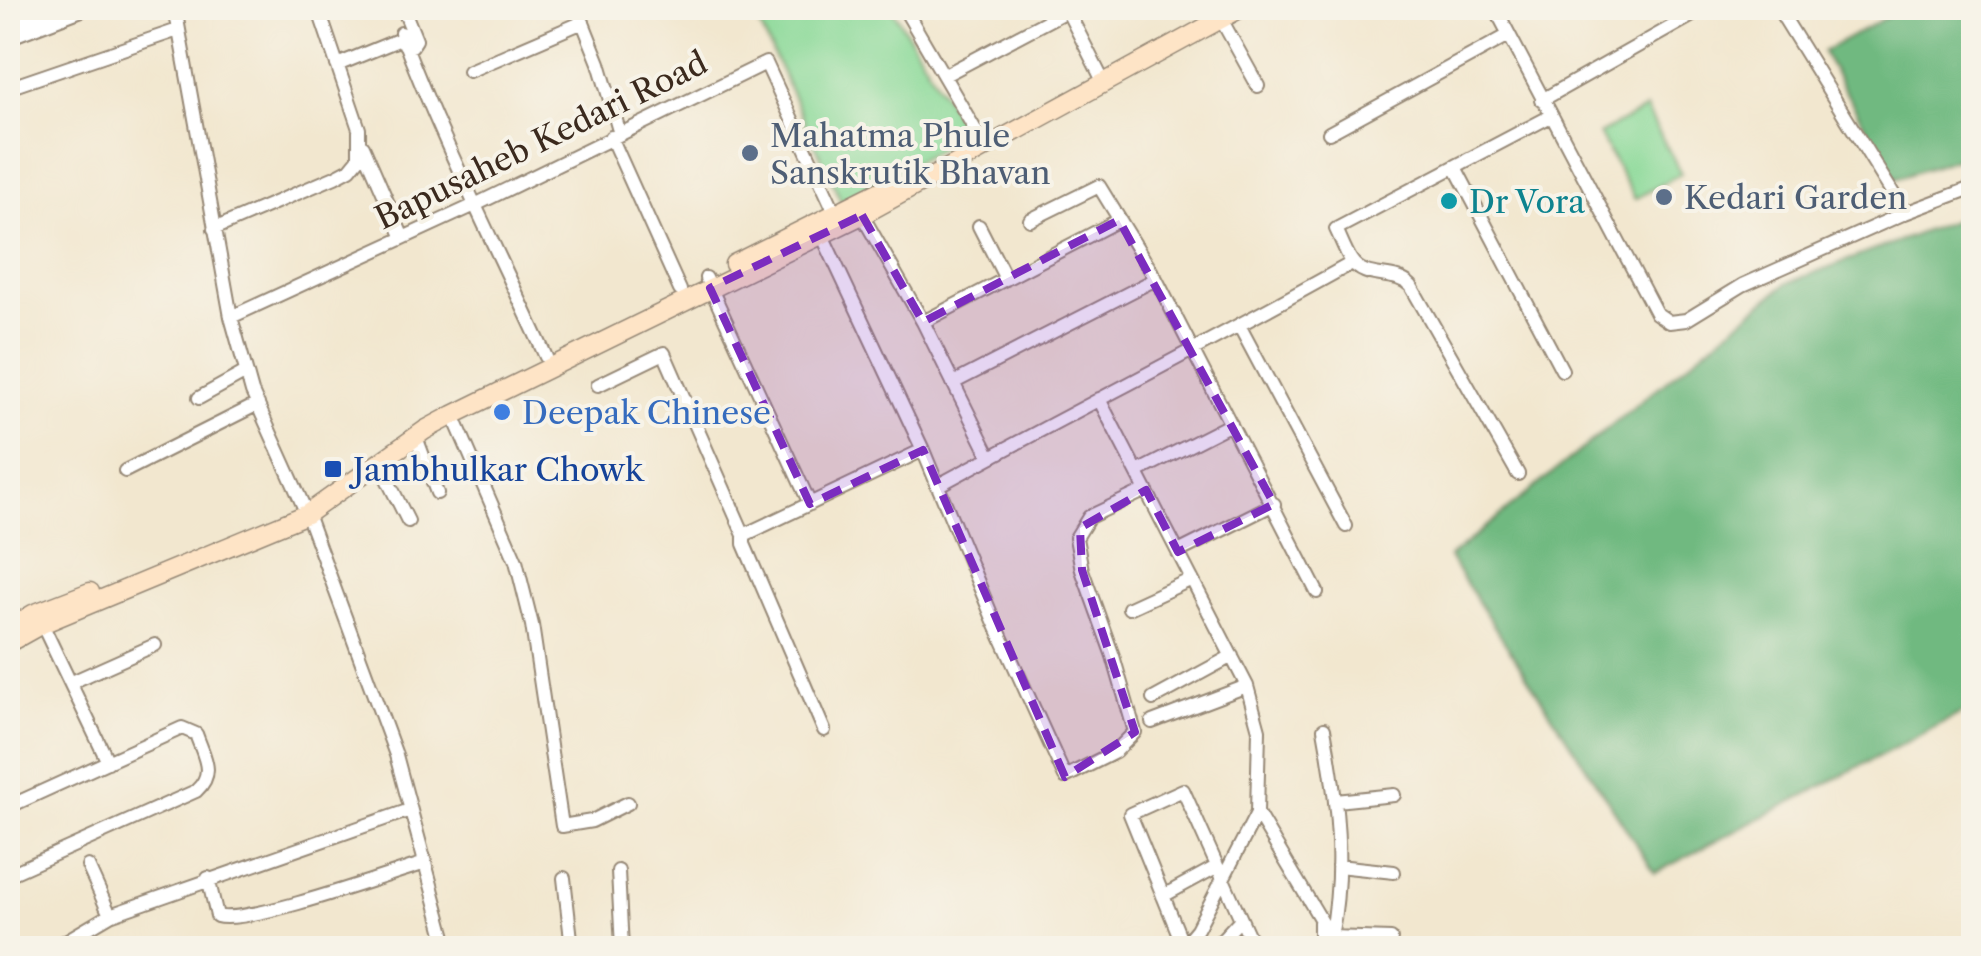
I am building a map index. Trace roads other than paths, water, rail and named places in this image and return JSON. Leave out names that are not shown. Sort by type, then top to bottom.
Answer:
[{"type":"main road","points":[[8,643],[42,624],[305,510],[453,415],[839,220],[980,138],[1218,11],[1241,8]]},
{"type":"main road","points":[[8,629],[33,614],[305,510],[414,426],[680,290],[708,283],[822,235],[839,220],[862,215],[1218,11]]},
{"type":"street","points":[[8,28],[62,8]]},
{"type":"street","points":[[8,38],[87,8]]},
{"type":"street","points":[[175,8],[214,229],[246,372],[305,510],[396,755],[448,948]]},
{"type":"street","points":[[318,8],[362,144],[403,238]]},
{"type":"street","points":[[403,8],[416,40],[412,46],[403,39]]},
{"type":"street","points":[[577,8],[616,136],[680,290]]},
{"type":"street","points":[[904,8],[980,138]]},
{"type":"street","points":[[1495,8],[1656,313],[1669,322],[1686,320],[1743,285],[1974,188]]},
{"type":"street","points":[[1542,100],[1705,8]]},
{"type":"street","points":[[1778,8],[1905,214]]},
{"type":"street","points":[[945,75],[1067,9],[1100,75]]},
{"type":"street","points":[[1218,11],[1258,86]]},
{"type":"street","points":[[469,71],[583,22]]},
{"type":"street","points":[[8,88],[178,30]]},
{"type":"street","points":[[1329,134],[1510,35]]},
{"type":"street","points":[[337,65],[403,39]]},
{"type":"street","points":[[403,39],[446,144],[546,357]]},
{"type":"street","name":"Bapusaheb Kedari Road","points":[[231,316],[477,204],[766,63],[839,220]]},
{"type":"street","points":[[1518,474],[1411,286],[1403,278],[1376,275],[1352,264],[1336,228],[1551,116]]},
{"type":"street","points":[[214,229],[350,169],[360,158],[362,144]]},
{"type":"street","points":[[1455,166],[1562,370]]},
{"type":"street","points":[[1030,220],[1099,186],[1156,279],[1317,592]]},
{"type":"street","points":[[862,215],[923,322],[990,457]]},
{"type":"street","points":[[923,322],[1120,220]]},
{"type":"street","points":[[979,226],[1006,279]]},
{"type":"street","points":[[822,235],[923,450],[1066,777],[1115,752],[1136,732],[1082,570],[1076,538],[1089,517],[1146,490]]},
{"type":"street","points":[[937,486],[1352,264]]},
{"type":"street","points":[[953,383],[1156,279]]},
{"type":"street","points":[[708,283],[810,504]]},
{"type":"street","points":[[1240,326],[1346,526]]},
{"type":"street","points":[[598,385],[664,353],[824,730]]},
{"type":"street","points":[[199,398],[246,372]]},
{"type":"street","points":[[1099,398],[1247,686],[1259,730],[1257,813],[1197,929],[1182,947]]},
{"type":"street","points":[[125,471],[258,404]]},
{"type":"street","points":[[453,415],[516,561],[532,624],[562,826],[592,821],[628,804]]},
{"type":"street","points":[[1137,472],[1232,424]]},
{"type":"street","points":[[416,437],[437,494]]},
{"type":"street","points":[[744,535],[923,450]]},
{"type":"street","points":[[379,463],[408,521]]},
{"type":"street","points":[[1178,552],[1274,504]]},
{"type":"street","points":[[1128,608],[1192,579]]},
{"type":"street","points":[[42,624],[108,762]]},
{"type":"street","points":[[72,682],[154,645]]},
{"type":"street","points":[[1153,699],[1232,656]]},
{"type":"street","points":[[1152,722],[1247,686]]},
{"type":"street","points":[[8,807],[182,728],[196,734],[209,768],[207,781],[196,791],[8,875]]},
{"type":"street","points":[[1324,730],[1336,801],[1337,908],[1331,936]]},
{"type":"street","points":[[1182,947],[1130,814],[1183,790],[1254,948]]},
{"type":"street","points":[[1336,801],[1394,794]]},
{"type":"street","points":[[54,948],[110,915],[410,810]]},
{"type":"street","points":[[1257,813],[1331,936]]},
{"type":"street","points":[[208,878],[217,916],[228,920],[424,863]]},
{"type":"street","points":[[88,866],[110,915]]},
{"type":"street","points":[[1338,866],[1394,872]]},
{"type":"street","points":[[1164,896],[1216,867]]},
{"type":"street","points":[[618,871],[622,948]]},
{"type":"street","points":[[564,878],[572,948]]},
{"type":"street","points":[[1214,948],[1240,920]]},
{"type":"street","points":[[1320,920],[1320,948]]},
{"type":"street","points":[[1331,936],[1392,939]]},
{"type":"place","name":"Mahatma Phule Sanskrutik Bhavan","points":[[750,153]]},
{"type":"place","name":"Kedari Garden","points":[[1664,197]]},
{"type":"place","name":"Dr Vora","points":[[1449,201]]},
{"type":"place","name":"Deepak Chinese","points":[[502,412]]},
{"type":"place","name":"Jambhulkar Chowk","points":[[333,469]]}]
